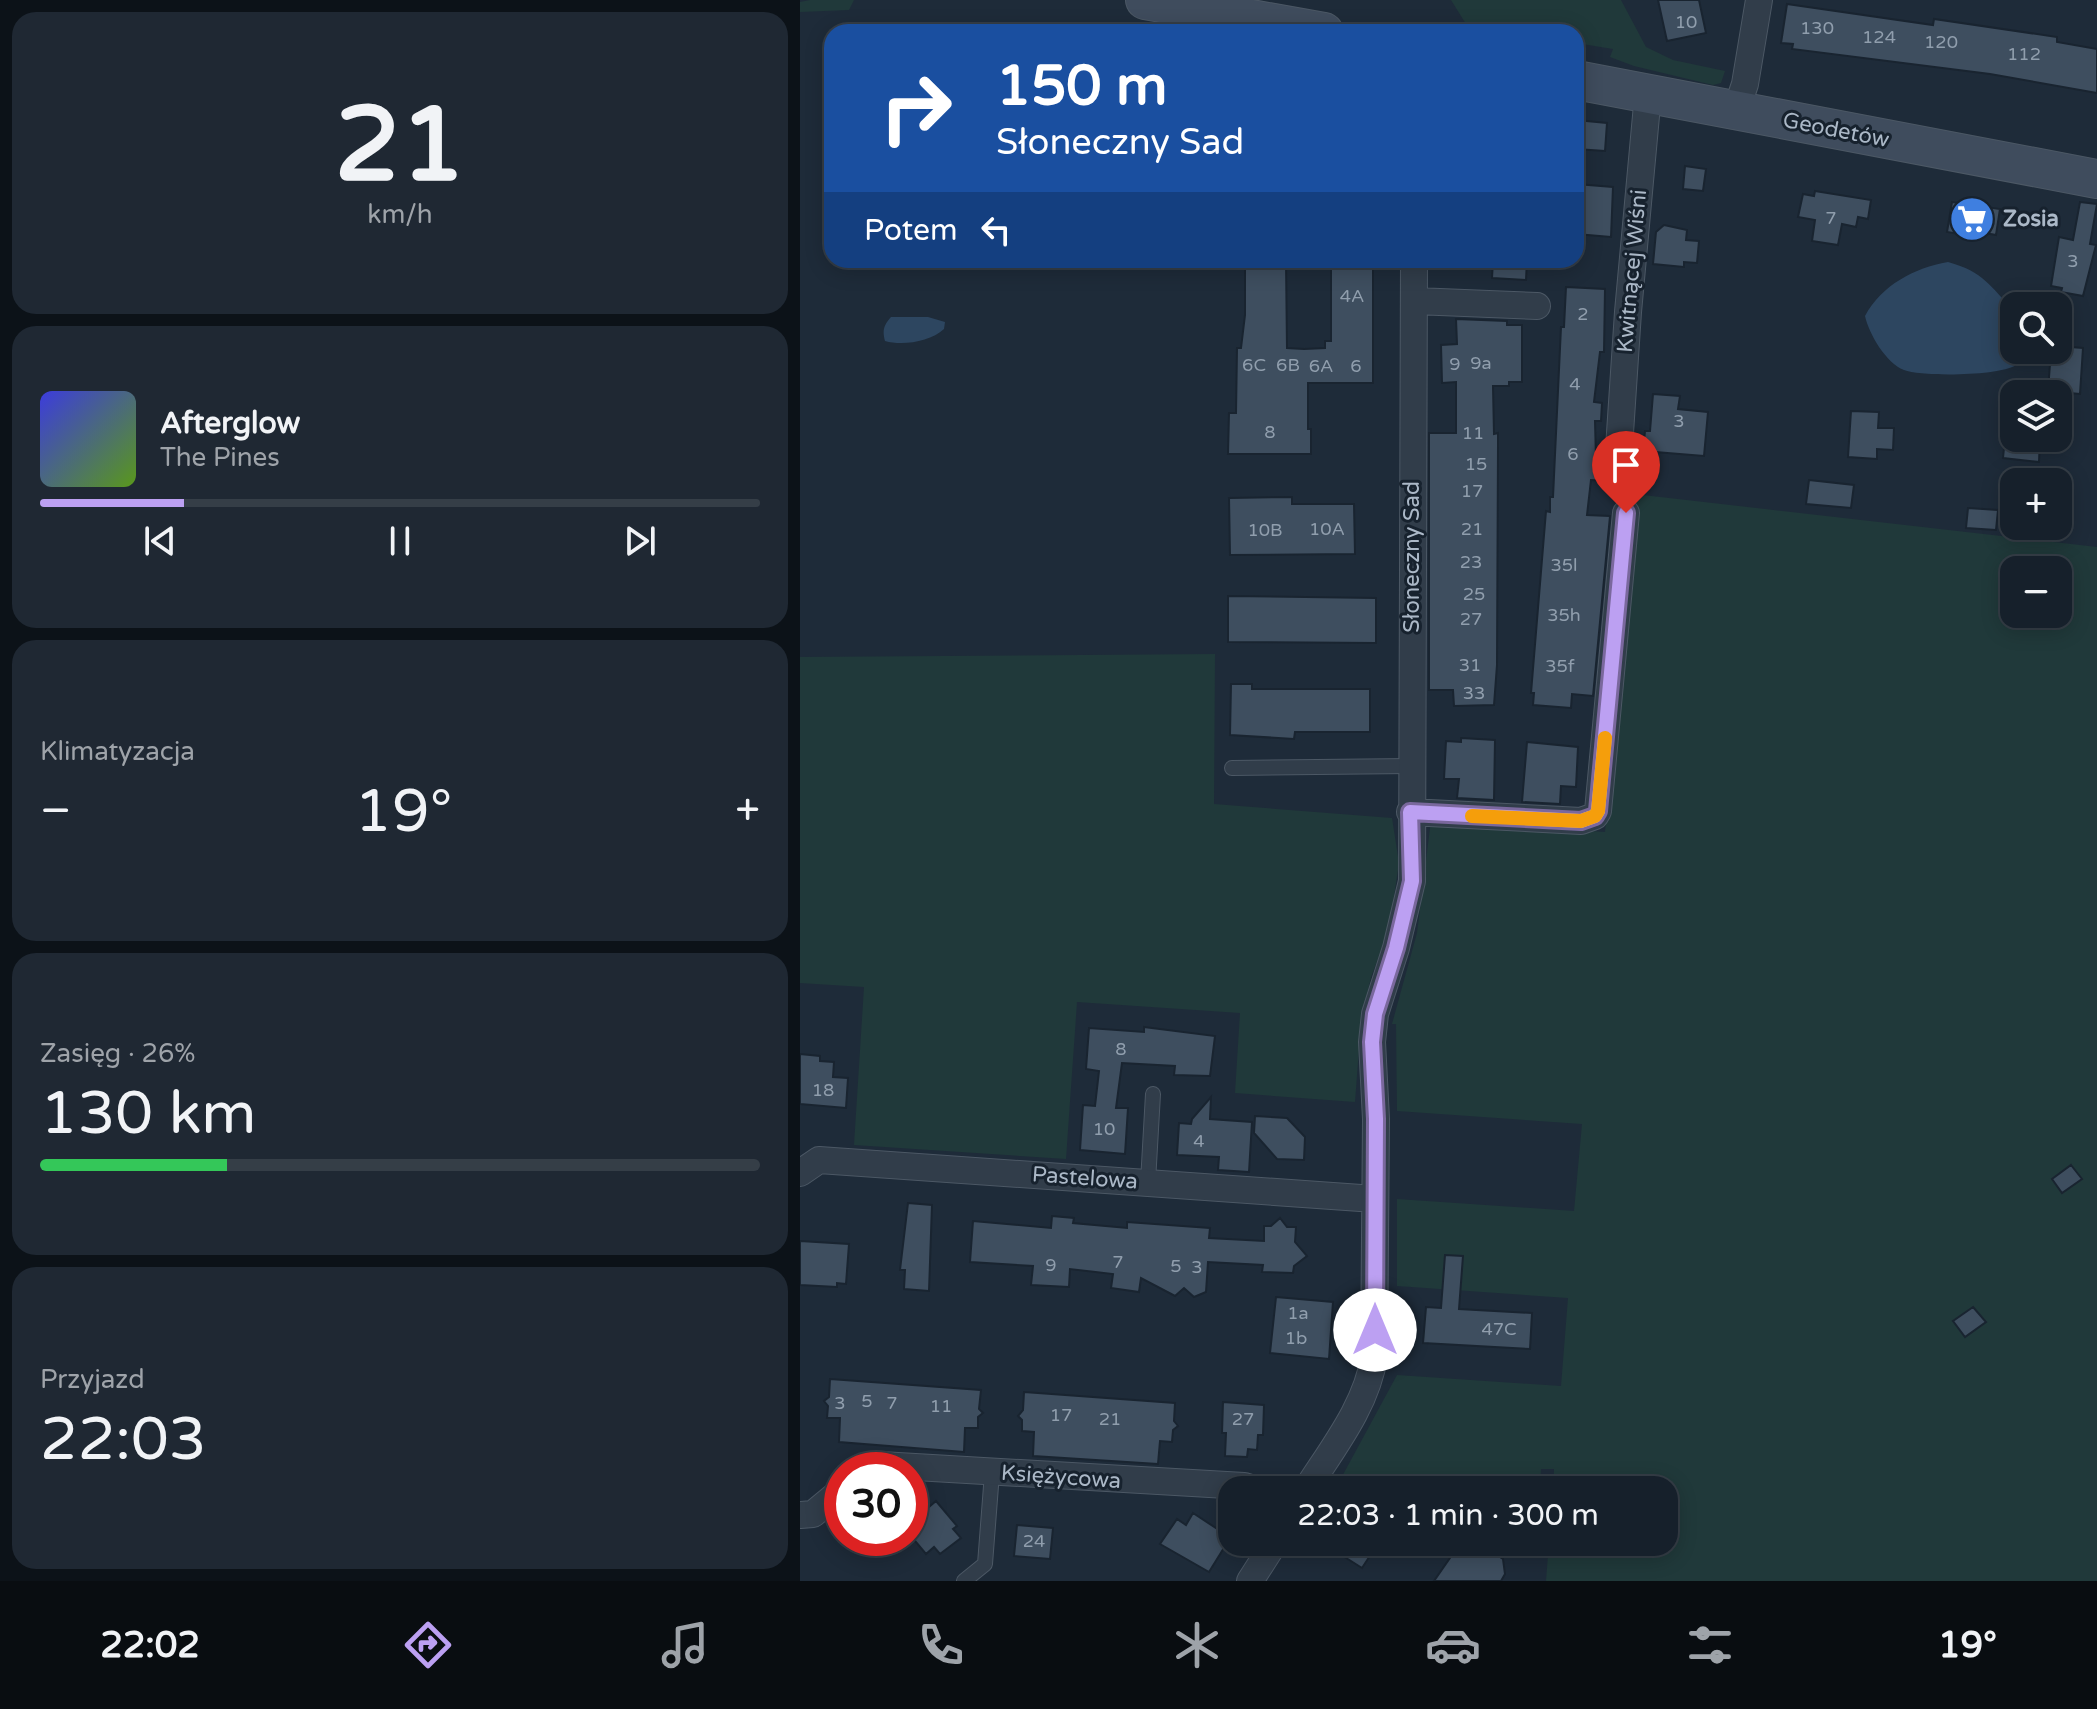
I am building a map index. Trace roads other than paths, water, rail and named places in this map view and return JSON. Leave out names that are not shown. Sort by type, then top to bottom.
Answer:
[{"type":"street","points":[[1145,0],[1279,24]]},
{"type":"street","points":[[1736,111],[1745,84],[1759,0]]},
{"type":"street","name":"Geodetów","points":[[1584,82],[2097,179]]},
{"type":"street","name":"Kwitnącej Wiśni","points":[[1619,448],[1648,94]]},
{"type":"street","name":"Słoneczny Sad","points":[[1315,1476],[1349,1422],[1372,1370],[1375,1345],[1376,1119],[1372,1042],[1375,1014],[1396,948],[1412,881],[1414,268]]},
{"type":"street","points":[[1415,301],[1537,306]]},
{"type":"street","points":[[1410,812],[1581,821],[1595,816],[1598,811],[1626,513]]},
{"type":"street","name":"Pastelowa","points":[[800,1173],[819,1160],[1375,1199]]},
{"type":"street","name":"Księżycowa","points":[[928,1468],[1218,1485]]},
{"type":"street","points":[[802,1518],[824,1505]]},
{"type":"street","points":[[1250,1581],[1266,1556]]},
{"type":"lane","points":[[1232,768],[1411,766]]},
{"type":"lane","points":[[1148,1182],[1153,1094]]},
{"type":"lane","points":[[964,1581],[985,1564],[992,1473]]},
{"type":"water","points":[[1948,262],[1970,270],[1992,287],[2000,296],[2000,364],[2016,365],[1978,373],[1943,374],[1904,370],[1891,361],[1879,347],[1865,316],[1880,295],[1900,280]]},
{"type":"water","points":[[891,317],[928,317],[945,322],[944,329],[916,342],[885,341],[884,328]]},
{"type":"place","name":"Zosia","points":[[1972,219]]}]
